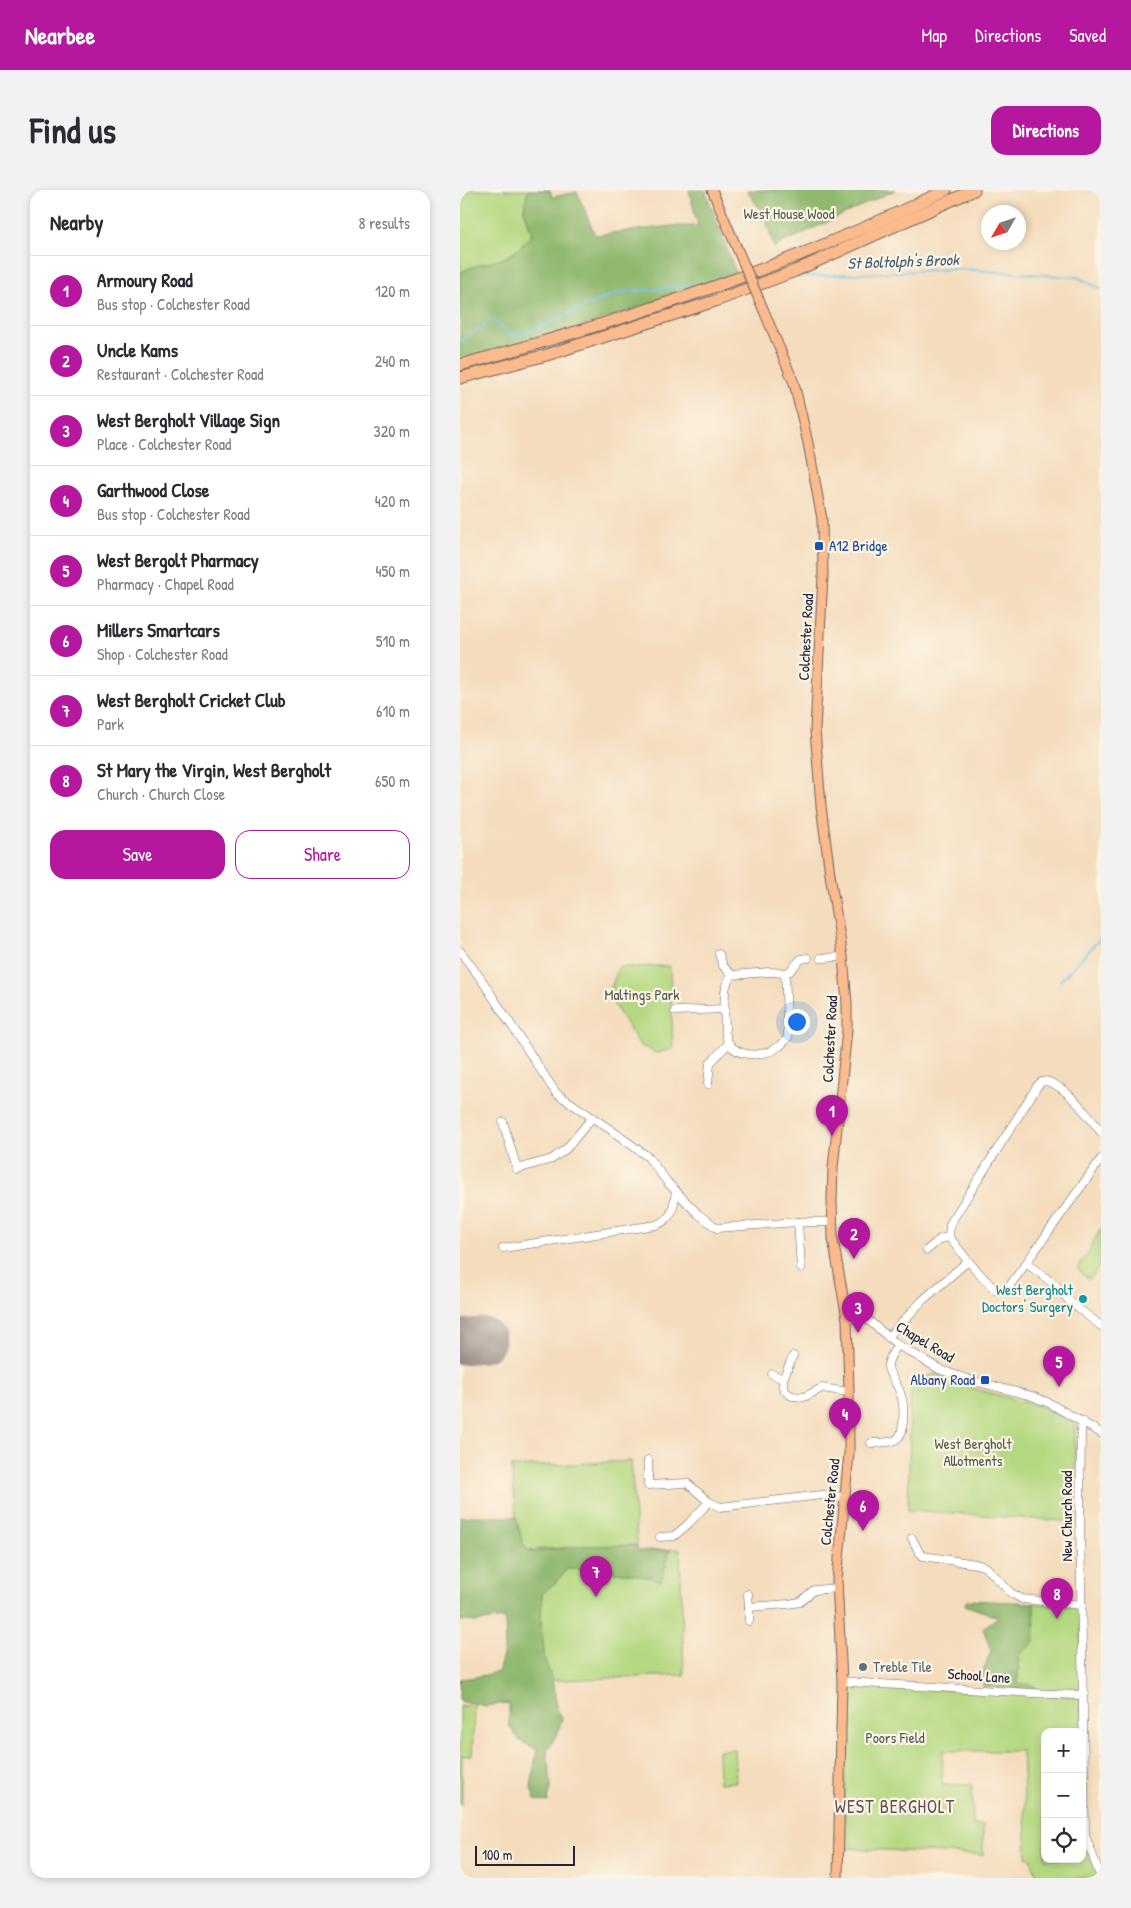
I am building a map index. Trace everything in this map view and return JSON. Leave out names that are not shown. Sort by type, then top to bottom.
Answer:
[{"type":"highway","points":[[460,365],[541,343],[706,290],[789,260],[946,190]]},
{"type":"highway","points":[[460,378],[550,354],[715,301],[795,271],[974,190]]},
{"type":"main road","name":"Colchester Road","points":[[712,190],[794,383],[808,443],[822,519],[822,576],[815,730],[822,806],[843,957],[847,1003],[847,1030],[833,1168],[833,1222],[836,1259],[846,1319],[849,1392],[849,1453],[837,1588],[842,1681],[838,1878]]},
{"type":"street","points":[[460,951],[481,979],[556,1093],[648,1157],[698,1214],[717,1228],[798,1222],[833,1222]]},
{"type":"street","points":[[719,954],[723,966],[732,975],[769,972],[785,973],[790,971],[801,959],[808,958]]},
{"type":"street","points":[[821,958],[843,957]]},
{"type":"street","points":[[732,975],[726,985],[726,1034],[729,1043],[744,1052],[759,1054],[777,1048],[788,1037],[785,973]]},
{"type":"street","points":[[675,1011],[726,1009]]},
{"type":"street","points":[[708,1084],[710,1063],[729,1043]]},
{"type":"street","points":[[1101,1132],[1080,1106],[1061,1089],[1049,1081],[1043,1081],[1038,1085],[950,1224],[950,1237],[968,1261],[990,1285],[998,1292],[1006,1290],[1101,1160]]},
{"type":"street","points":[[503,1122],[517,1169],[552,1159],[566,1149],[592,1118]]},
{"type":"street","points":[[503,1248],[656,1225],[670,1217],[676,1191]]},
{"type":"street","points":[[798,1222],[800,1268]]},
{"type":"street","points":[[927,1250],[940,1239],[950,1237]]},
{"type":"street","points":[[888,1338],[923,1300],[968,1261]]},
{"type":"street","points":[[1026,1263],[1058,1287],[1070,1302],[1101,1326]]},
{"type":"street","name":"Chapel Road","points":[[846,1319],[863,1318],[873,1324],[888,1338],[919,1358],[955,1376],[1032,1396],[1049,1403],[1101,1433]]},
{"type":"street","points":[[871,1443],[894,1441],[901,1435],[902,1398],[887,1367],[889,1356],[898,1344]]},
{"type":"street","points":[[793,1356],[783,1379],[783,1387],[792,1396],[804,1397],[822,1388],[849,1392]]},
{"type":"street","points":[[772,1374],[783,1379]]},
{"type":"street","name":"New Church Road","points":[[1083,1422],[1081,1428],[1080,1520],[1085,1835],[1101,1878]]},
{"type":"street","points":[[648,1460],[648,1485],[687,1483],[709,1502],[720,1507],[822,1495],[844,1497]]},
{"type":"street","points":[[660,1538],[674,1536],[688,1525],[709,1502]]},
{"type":"street","points":[[912,1538],[923,1556],[986,1567],[1011,1593],[1022,1599],[1082,1605]]},
{"type":"street","points":[[912,1559],[919,1552]]},
{"type":"street","points":[[748,1607],[800,1602],[814,1590],[837,1588]]},
{"type":"street","points":[[748,1594],[749,1621]]},
{"type":"street","name":"School Lane","points":[[842,1681],[874,1685],[1084,1694]]},
{"type":"green space","points":[[460,190],[528,190],[524,209],[532,234],[522,248],[466,280],[460,299]]},
{"type":"green space","points":[[528,190],[550,190],[552,197],[577,192],[595,235],[672,226],[698,226],[689,190],[705,190],[736,273],[629,311],[460,365],[460,273],[474,266],[508,256],[532,234],[524,209]]},
{"type":"green space","name":"West House Wood","points":[[747,190],[895,190],[774,247],[765,217]]},
{"type":"green space","name":"Maltings Park","points":[[670,966],[673,1049],[656,1053],[640,1045],[608,995],[619,967]]},
{"type":"green space","points":[[1101,1228],[1101,1264],[1089,1280],[1077,1269]]},
{"type":"green space","name":"West Bergholt Allotments","points":[[936,1374],[969,1387],[1042,1407],[1075,1425],[1076,1522],[908,1510],[911,1381]]},
{"type":"green space","points":[[631,1461],[637,1545],[520,1550],[511,1467]]},
{"type":"green space","points":[[460,1517],[516,1517],[523,1544],[529,1552],[580,1546],[637,1545],[638,1551],[670,1550],[661,1581],[627,1574],[567,1569],[542,1594],[541,1626],[545,1660],[552,1680],[558,1711],[562,1717],[558,1733],[547,1750],[551,1784],[548,1802],[535,1800],[531,1788],[537,1749],[520,1741],[509,1726],[509,1703],[486,1706],[460,1701],[460,1679],[498,1672],[504,1652],[505,1639],[504,1618],[477,1622],[460,1621]]},
{"type":"green space","points":[[680,1549],[684,1675],[512,1682],[510,1556]]},
{"type":"green space","points":[[967,1600],[1034,1603],[1035,1642],[1019,1654],[1018,1683],[1034,1685],[1036,1691],[983,1686],[984,1668],[991,1651],[983,1628],[998,1617],[965,1605]]},
{"type":"green space","points":[[1016,1602],[1080,1607],[1081,1691],[1017,1691]]},
{"type":"green space","name":"Poors Field","points":[[846,1684],[1081,1697],[1081,1728],[1041,1728],[1041,1863],[1086,1863],[1086,1837],[1100,1878],[1038,1878],[1031,1859],[1027,1858],[1022,1751],[943,1751],[942,1785],[972,1785],[973,1825],[983,1825],[983,1855],[844,1848]]},
{"type":"green space","points":[[460,1706],[474,1706],[472,1755],[462,1756],[462,1804],[460,1804]]},
{"type":"green space","points":[[734,1749],[736,1782],[719,1783],[718,1750]]},
{"type":"waterway","name":"St Boltolph's Brook","points":[[794,277],[958,269],[1077,277],[1101,289]]},
{"type":"waterway","points":[[460,341],[493,319],[512,336],[538,328],[616,293],[708,284]]},
{"type":"waterway","points":[[1060,981],[1101,938]]},
{"type":"runway","points":[[460,1342],[483,1340]]},
{"type":"place","name":"A12 Bridge","points":[[819,546]]},
{"type":"place","name":"Armoury Road","points":[[832,1136]]},
{"type":"place","name":"Uncle Kams","points":[[854,1259]]},
{"type":"place","name":"West Bergholt Doctors' Surgery","points":[[1083,1299]]},
{"type":"place","name":"West Bergholt Village Sign","points":[[858,1333]]},
{"type":"place","name":"Albany Road","points":[[985,1380]]},
{"type":"place","name":"West Bergolt Pharmacy","points":[[1059,1387]]},
{"type":"place","name":"Garthwood Close","points":[[845,1439]]},
{"type":"place","name":"Millers Smartcars","points":[[863,1531]]},
{"type":"place","name":"West Bergholt Cricket Club","points":[[596,1597]]},
{"type":"place","name":"St Mary the Virgin, West Bergholt","points":[[1057,1619]]},
{"type":"place","name":"Treble Tile","points":[[863,1667]]},
{"type":"district","name":"WEST BERGHOLT","points":[[895,1807]]}]
